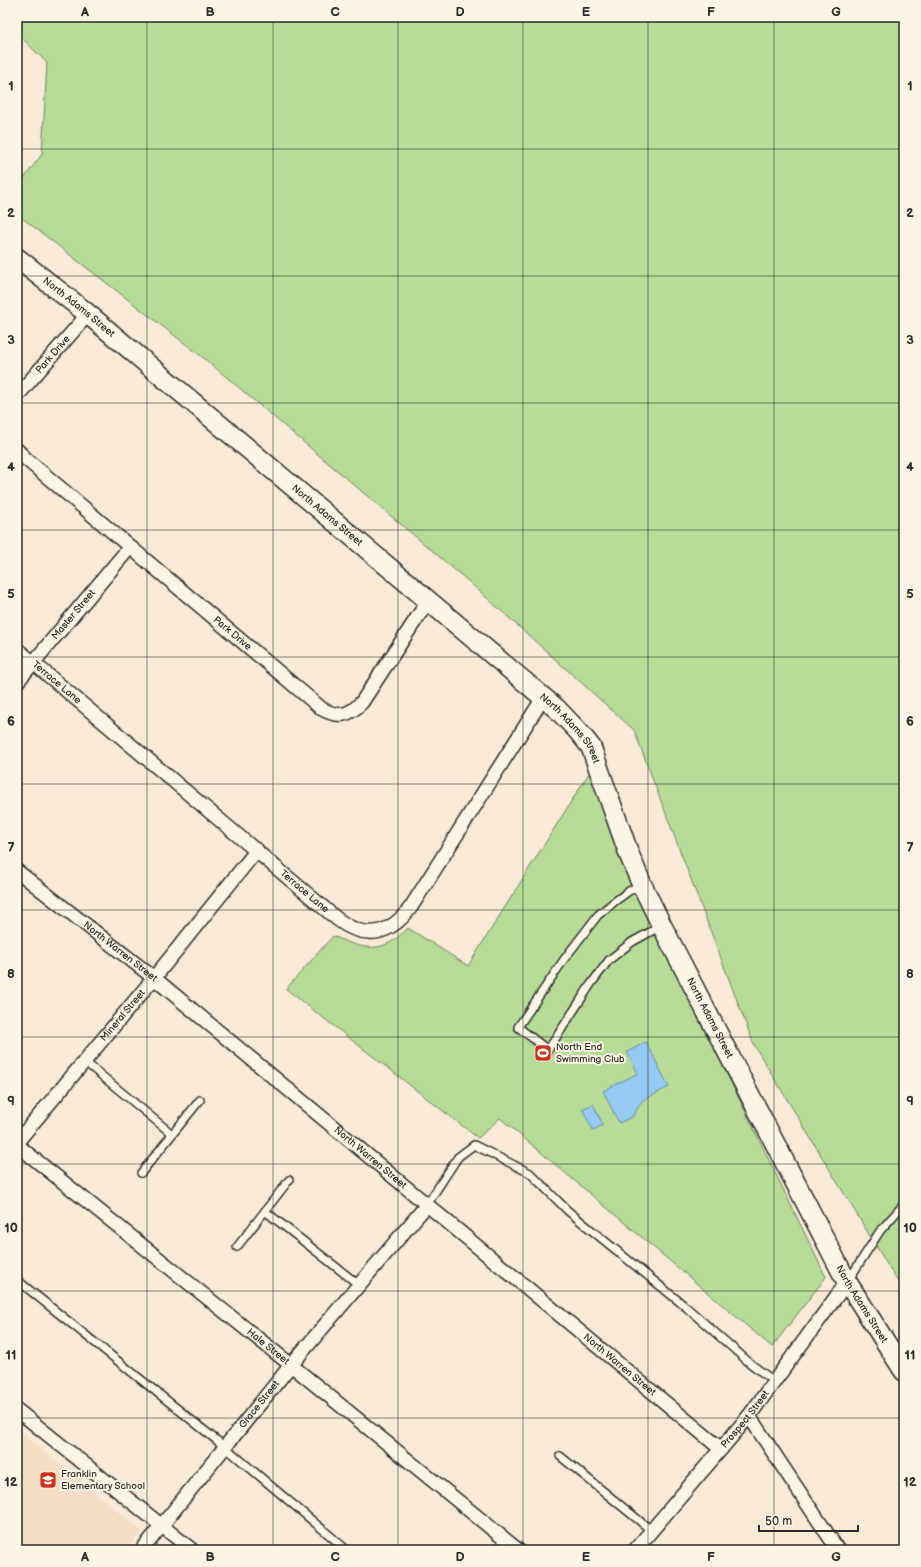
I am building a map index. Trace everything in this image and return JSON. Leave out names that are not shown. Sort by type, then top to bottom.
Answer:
[{"type":"street","name":"North Adams Street","points":[[17,258],[88,314],[543,698],[578,731],[591,747],[642,885],[662,926],[847,1282],[904,1371]]},
{"type":"street","name":"Park Drive","points":[[17,396],[88,314]]},
{"type":"street","name":"Park Drive","points":[[17,450],[322,710],[331,714],[339,715],[356,709],[428,601]]},
{"type":"street","name":"Master Street","points":[[17,682],[130,546]]},
{"type":"street","name":"Terrace Lane","points":[[17,648],[348,927],[358,931],[371,933],[384,930],[394,925],[403,917],[543,698]]},
{"type":"street","name":"Mineral Street","points":[[17,1142],[154,978],[257,850]]},
{"type":"street","name":"North Warren Street","points":[[17,870],[154,978],[426,1206],[721,1449]]},
{"type":"street","name":"Hale Street","points":[[17,1145],[518,1550]]},
{"type":"street","name":"Grace Street","points":[[142,1550],[291,1365],[426,1206]]},
{"type":"street","name":"Prospect Street","points":[[635,1550],[749,1416],[847,1282]]},
{"type":"street","points":[[17,1410],[192,1550]]},
{"type":"street","points":[[749,1416],[833,1548]]},
{"type":"lane","points":[[642,885],[614,902],[598,916],[565,958],[518,1027],[548,1050],[591,984],[609,960],[632,942],[662,926]]},
{"type":"lane","points":[[84,1061],[172,1134]]},
{"type":"lane","points":[[140,1173],[200,1100]]},
{"type":"lane","points":[[426,1206],[458,1157],[474,1145],[498,1156],[530,1173],[568,1211],[686,1307],[751,1364],[774,1382]]},
{"type":"lane","points":[[237,1247],[289,1180]]},
{"type":"lane","points":[[847,1282],[880,1231],[904,1204]]},
{"type":"lane","points":[[265,1211],[359,1285]]},
{"type":"lane","points":[[17,1280],[225,1447],[347,1550]]},
{"type":"lane","points":[[560,1456],[652,1531]]},
{"type":"shaded area","name":"Franklin Elementary School","points":[[17,1429],[142,1531],[126,1550],[17,1550]]},
{"type":"green space","points":[[17,17],[904,17],[904,1292],[754,1045],[634,730],[468,581],[205,359],[17,214],[17,188],[42,154],[47,63],[17,33]]},
{"type":"green space","name":"North End Swimming Club","points":[[591,770],[626,867],[826,1277],[772,1347],[500,1118],[478,1138],[286,989],[333,936],[364,947],[373,947],[390,943],[408,928],[468,966]]},
{"type":"water","points":[[646,1042],[669,1087],[643,1100],[632,1117],[619,1123],[603,1091],[638,1073],[627,1052]]},
{"type":"water","points":[[593,1104],[603,1125],[593,1130],[582,1109]]},
{"type":"place","name":"North End Swimming Club","points":[[543,1053]]},
{"type":"place","name":"Franklin Elementary School","points":[[48,1480]]}]
